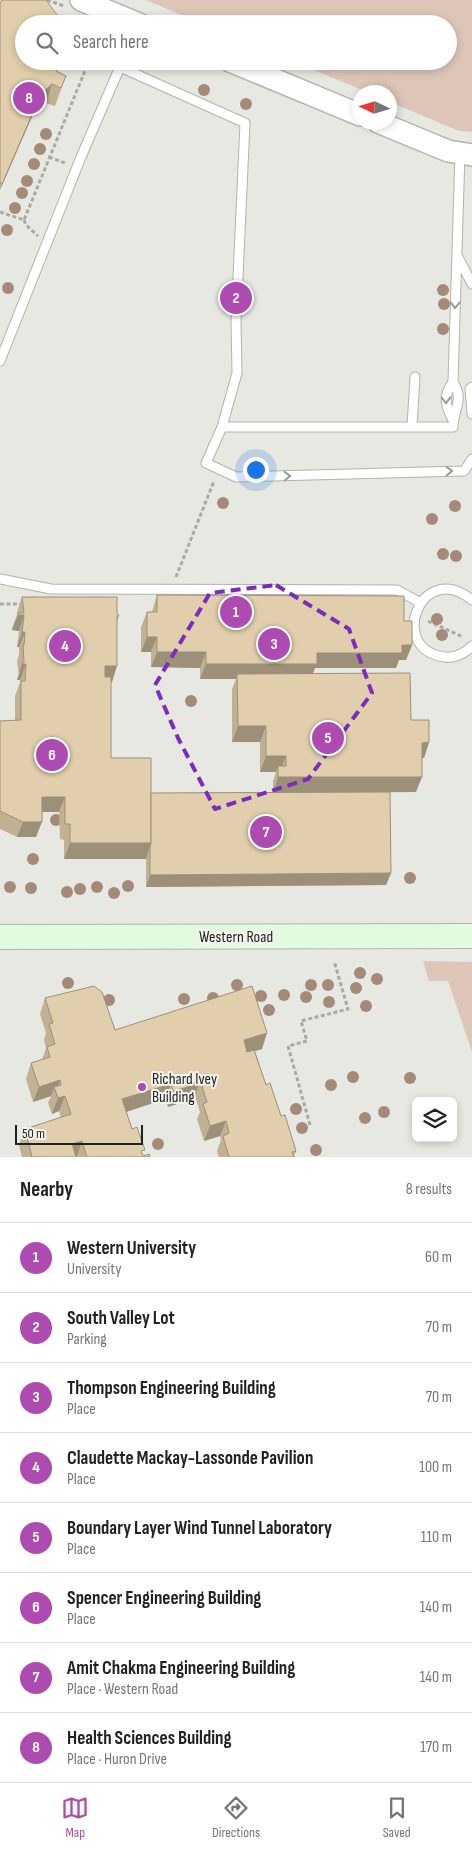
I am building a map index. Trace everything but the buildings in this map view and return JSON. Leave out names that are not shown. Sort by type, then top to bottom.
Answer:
[{"type":"main road","name":"Western Road","points":[[0,937],[472,936]]},
{"type":"street","points":[[81,0],[117,15]]},
{"type":"street","points":[[252,70],[352,112]]},
{"type":"street","points":[[397,130],[448,151],[466,154]]},
{"type":"lane","points":[[0,361],[46,242],[119,70]]},
{"type":"lane","points":[[127,70],[245,123],[236,321],[237,373],[222,427],[206,463],[236,477],[464,471],[472,459]]},
{"type":"lane","points":[[222,427],[453,427],[453,420],[446,408],[446,390],[453,382],[455,280],[466,154]]},
{"type":"lane","points":[[458,256],[472,284]]},
{"type":"lane","points":[[412,426],[415,377]]},
{"type":"lane","points":[[472,387],[470,413],[472,414]]},
{"type":"lane","points":[[0,579],[51,589],[397,590],[420,603]]},
{"type":"lane","points":[[470,643],[460,655],[449,657],[429,652],[416,636],[414,615],[420,603],[431,594],[441,590],[463,593],[472,600]]},
{"type":"path","points":[[46,242],[26,225],[24,220],[85,70]]},
{"type":"path","points":[[0,212],[24,220]]},
{"type":"path","points":[[171,590],[219,468]]},
{"type":"path","points":[[0,604],[24,604]]},
{"type":"path","points":[[414,615],[470,643]]},
{"type":"path","points":[[310,1125],[288,1046],[307,1041],[301,1022],[348,1008],[334,961]]},
{"type":"highlighted area","points":[[276,585],[349,629],[372,693],[308,779],[215,809],[178,738],[155,685],[210,593]]},
{"type":"shaded area","points":[[146,0],[472,0],[472,132],[459,131],[397,105],[397,85],[352,86],[314,70],[457,70],[457,15],[181,15]]},
{"type":"shaded area","points":[[423,961],[472,962],[472,1052],[448,981],[429,981]]},
{"type":"place","name":"Health Sciences Building","points":[[29,98]]},
{"type":"place","name":"South Valley Lot","points":[[236,298]]},
{"type":"place","name":"Western University","points":[[236,612]]},
{"type":"place","name":"Thompson Engineering Building","points":[[274,644]]},
{"type":"place","name":"Claudette Mackay-Lassonde Pavilion","points":[[65,646]]},
{"type":"place","name":"Boundary Layer Wind Tunnel Laboratory","points":[[328,738]]},
{"type":"place","name":"Spencer Engineering Building","points":[[52,755]]},
{"type":"place","name":"Amit Chakma Engineering Building","points":[[266,832]]},
{"type":"place","name":"Richard Ivey Building","points":[[142,1087]]}]
